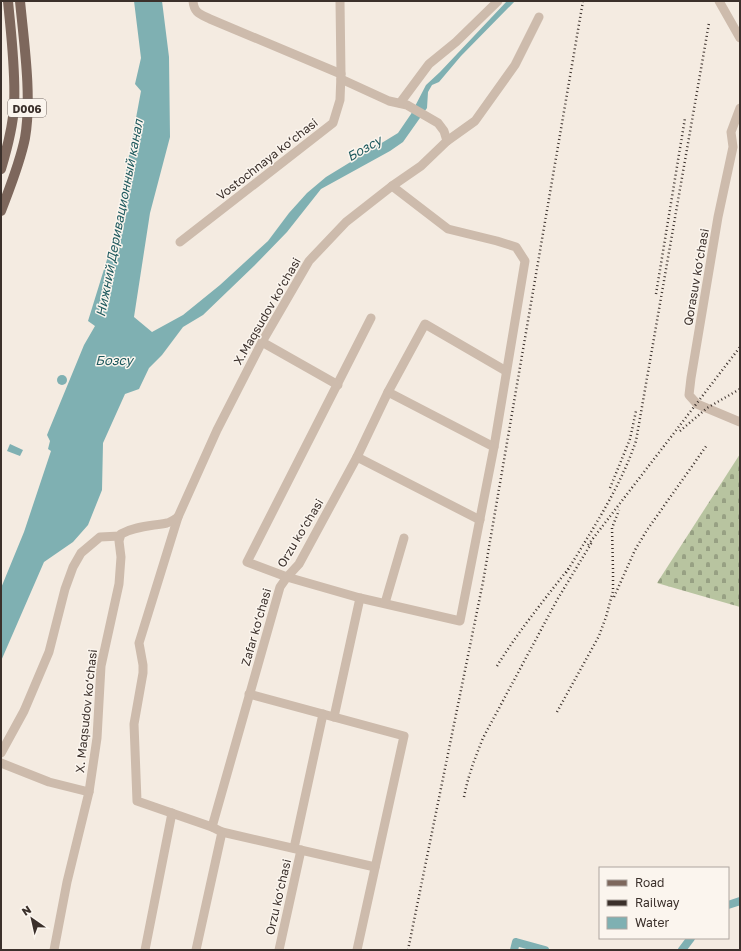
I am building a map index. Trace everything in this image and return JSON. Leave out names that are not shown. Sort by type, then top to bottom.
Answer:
[{"type":"main road","name":"D006","points":[[1,169],[10,134],[14,106],[14,83],[8,1]]},
{"type":"main road","name":"D006","points":[[1,210],[18,166],[26,130],[27,96],[20,1]]},
{"type":"street","points":[[193,1],[194,8],[201,15],[341,76],[389,101],[404,104],[438,122],[444,131],[447,142],[475,121],[515,65],[539,17]]},
{"type":"street","name":"Vostochnaya ko‘chasi","points":[[180,242],[333,123],[340,100],[340,1]]},
{"type":"street","points":[[404,104],[429,64],[456,42],[498,1]]},
{"type":"street","points":[[719,1],[740,38]]},
{"type":"street","name":"Qorasuv ko‘chasi","points":[[740,108],[731,132],[733,147],[718,218],[689,395],[696,404],[740,422]]},
{"type":"street","name":"X.Maqsudov ko‘chasi","points":[[172,813],[138,801],[134,724],[143,673],[139,643],[178,517],[217,430],[262,342],[309,261],[346,222],[392,186],[421,166],[447,142]]},
{"type":"street","points":[[357,457],[480,520],[494,447],[525,260],[516,247],[497,240],[448,229],[392,186]]},
{"type":"street","name":"Zafar ko‘chasi","points":[[212,827],[280,587],[287,577],[247,562],[371,318]]},
{"type":"street","name":"Orzu ko‘chasi","points":[[480,520],[460,621],[360,598],[287,577],[299,564],[357,457],[388,392],[426,324],[506,371]]},
{"type":"street","points":[[262,342],[338,385]]},
{"type":"street","points":[[388,392],[494,447]]},
{"type":"street","points":[[1,753],[24,710],[49,652],[65,589],[81,552],[100,537],[120,536],[126,530],[159,523],[168,523],[178,517]]},
{"type":"street","name":"X. Maqsudov ko‘chasi","points":[[54,950],[67,882],[89,792],[97,738],[101,666],[119,584],[121,557],[119,541],[120,536]]},
{"type":"street","points":[[385,603],[404,538]]},
{"type":"street","points":[[334,717],[360,598]]},
{"type":"street","points":[[249,694],[404,736],[357,950]]},
{"type":"street","name":"Orzu ko‘chasi","points":[[279,950],[323,714]]},
{"type":"street","points":[[1,763],[49,782],[89,792]]},
{"type":"street","points":[[144,950],[172,813],[222,832],[375,867]]},
{"type":"street","points":[[196,950],[222,832]]},
{"type":"green space","points":[[740,454],[740,607],[657,583]]},
{"type":"water","name":"Бозсу","points":[[134,1],[162,1],[169,57],[170,137],[150,213],[134,317],[152,332],[183,315],[220,285],[268,241],[289,213],[307,193],[326,177],[398,133],[411,114],[426,85],[507,1],[515,1],[461,56],[439,82],[432,85],[428,92],[427,108],[403,142],[390,151],[321,189],[287,232],[255,265],[203,315],[183,327],[162,355],[149,368],[139,389],[125,394],[103,443],[102,490],[88,525],[73,542],[44,562],[1,661],[1,588],[24,532],[51,451],[48,449],[50,441],[47,435],[84,345],[95,326],[88,321],[114,237],[141,91],[135,84],[141,58]]},
{"type":"water","points":[[60,375],[64,375],[66,376],[66,384],[60,385],[57,382],[57,378]]},
{"type":"water","points":[[10,444],[23,450],[20,456],[7,451]]},
{"type":"waterway","points":[[729,905],[740,901]]},
{"type":"waterway","points":[[682,950],[690,939]]},
{"type":"waterway","points":[[514,950],[516,942],[545,950]]},
{"type":"railway","points":[[408,950],[483,582],[583,1]]},
{"type":"railway","points":[[566,573],[614,492],[636,441],[709,23]]},
{"type":"railway","points":[[656,294],[685,118]]},
{"type":"railway","points":[[588,545],[740,347]]},
{"type":"railway","points":[[680,431],[707,408],[740,389]]},
{"type":"railway","points":[[610,488],[630,439],[636,411]]},
{"type":"railway","points":[[614,597],[635,550],[647,530],[707,445]]},
{"type":"railway","points":[[557,712],[599,636],[606,617],[613,591],[612,528],[619,510]]},
{"type":"railway","points":[[464,797],[470,774],[483,738],[557,600],[592,542]]},
{"type":"railway","points":[[497,666],[522,628],[569,568]]},
{"type":"water label","name":"Нижний Деривационный канал","points":[[119,218]]}]
